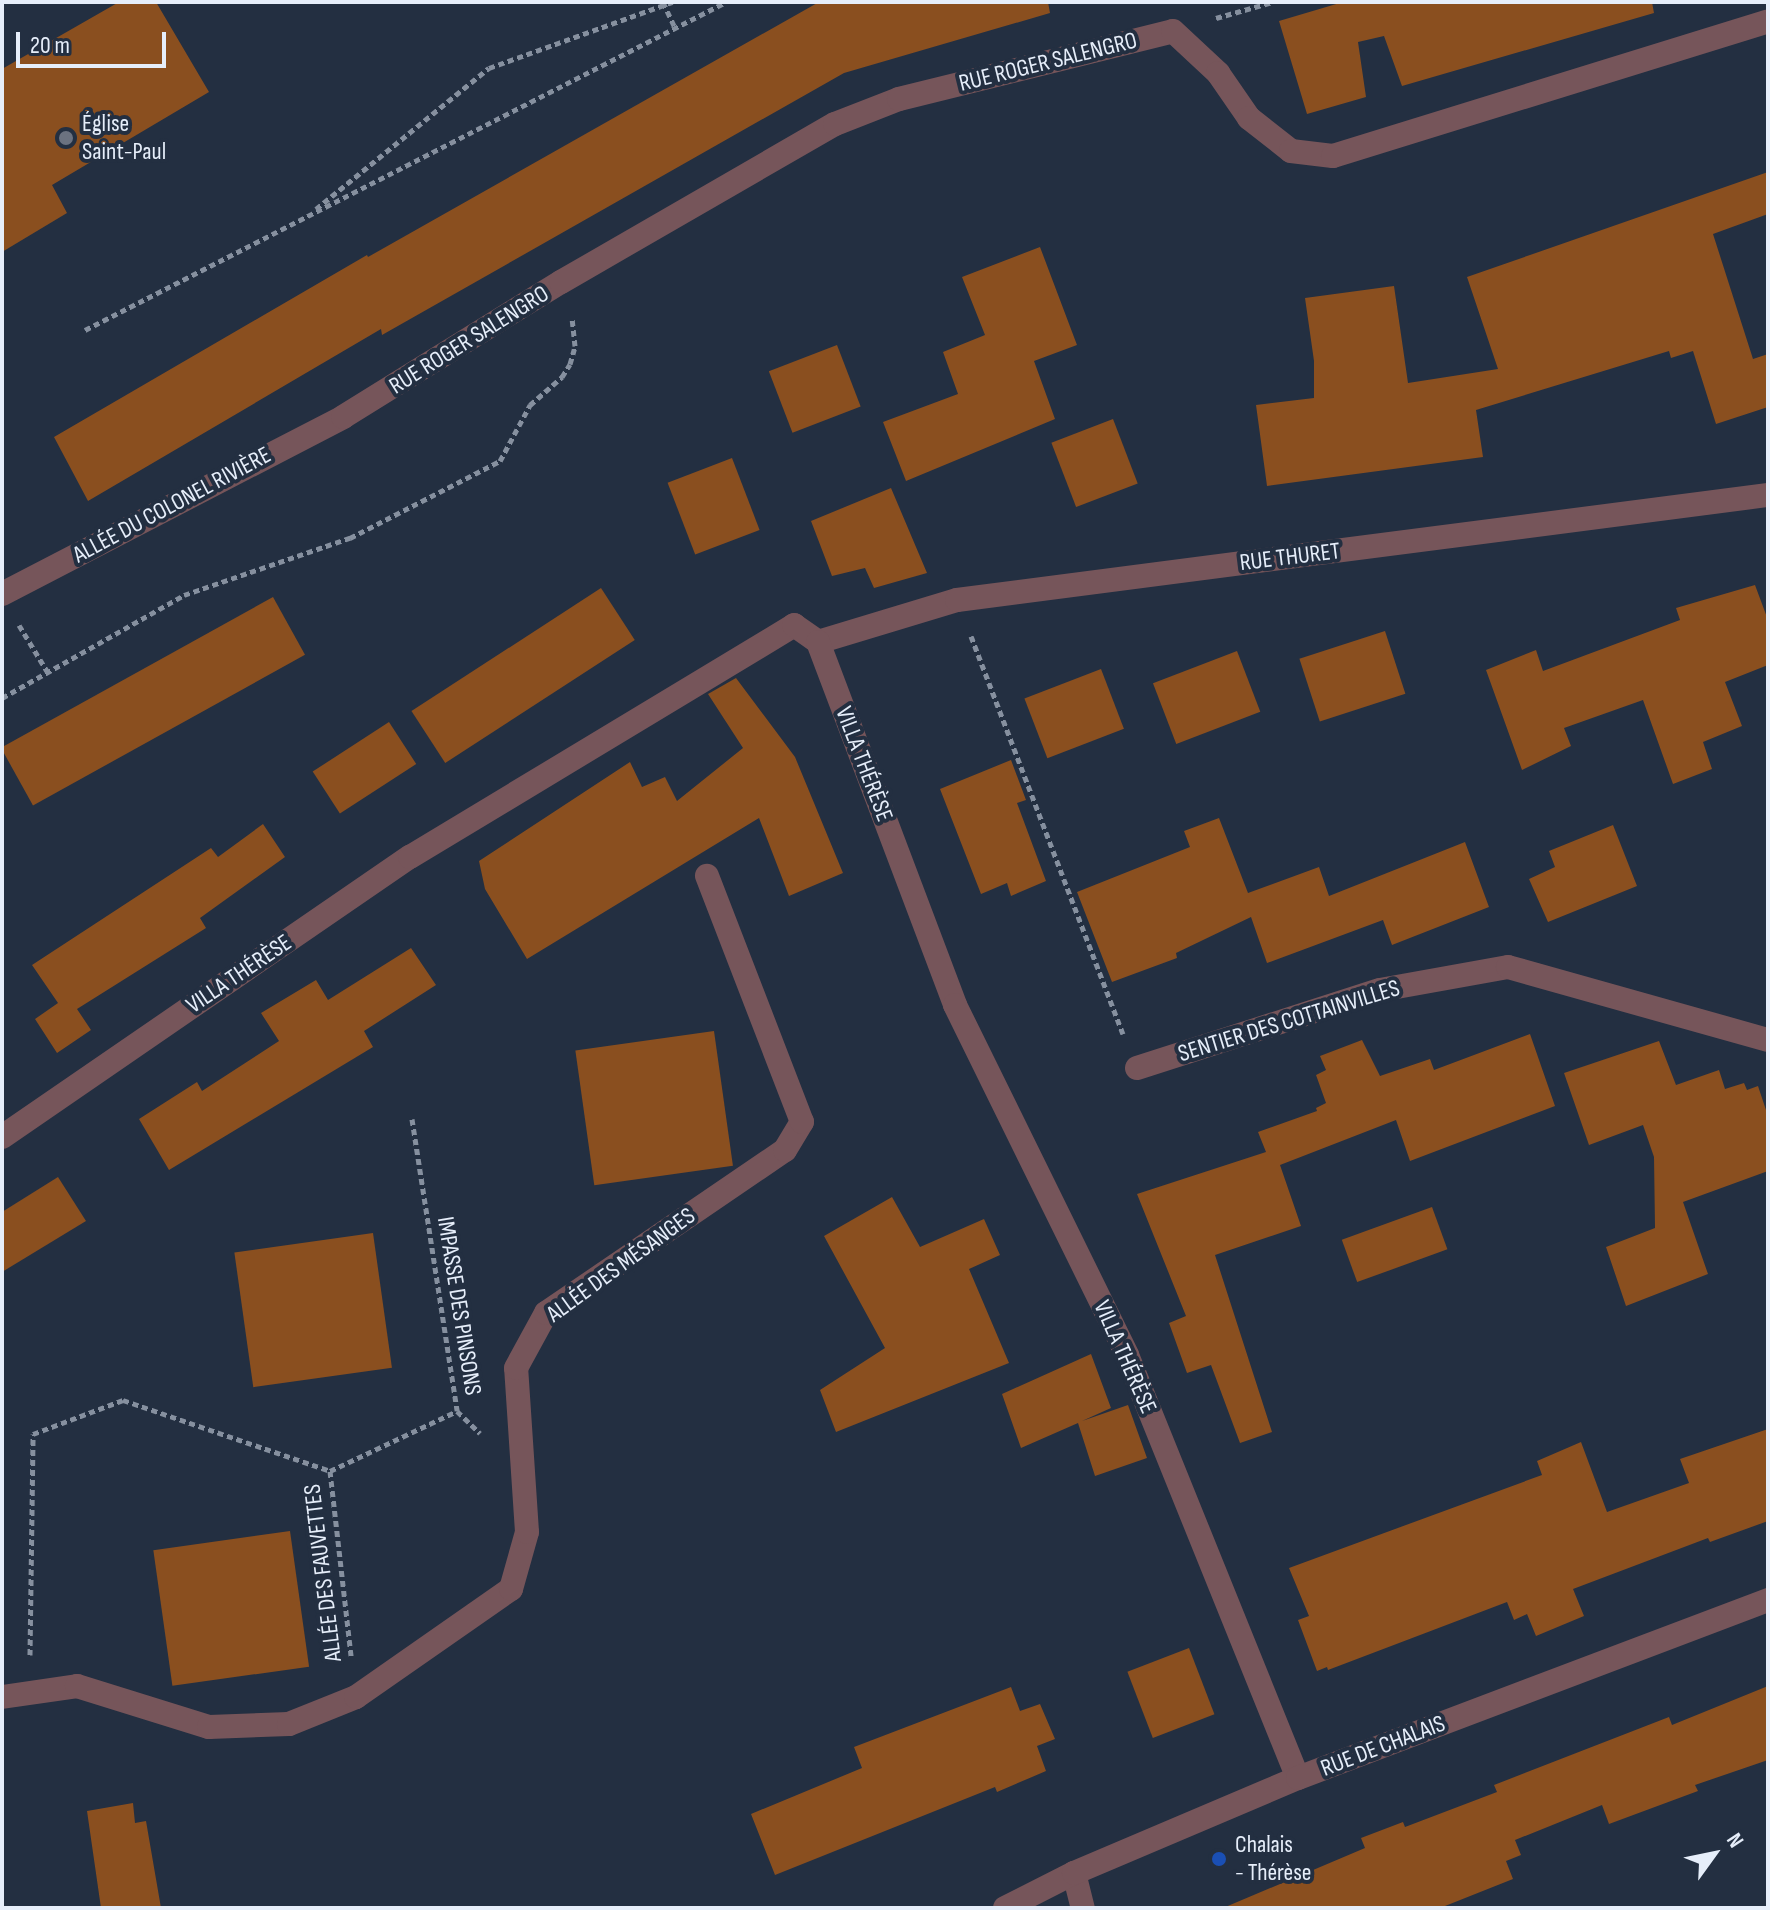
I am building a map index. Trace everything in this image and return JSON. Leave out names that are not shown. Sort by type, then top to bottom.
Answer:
[{"type":"street","points":[[1173,31],[1218,73],[1249,118],[1291,151],[1333,156],[1768,21]]},
{"type":"street","name":"RUE ROGER SALENGRO","points":[[343,417],[561,282],[835,124],[899,99],[1173,31]]},
{"type":"street","name":"ALLÉE DU COLONEL RIVIÈRE","points":[[2,594],[343,417]]},
{"type":"street","name":"RUE THURET","points":[[818,642],[957,600],[1768,495]]},
{"type":"street","name":"VILLA THÉRÈSE","points":[[2,1137],[423,849],[794,625],[818,642],[955,1005],[1127,1355],[1298,1778]]},
{"type":"street","name":"ALLÉE DES MÉSANGES","points":[[2,1697],[77,1686],[209,1727],[289,1724],[356,1697],[511,1589],[527,1532],[516,1368],[546,1313],[785,1150],[802,1122],[707,876]]},
{"type":"street","name":"SENTIER DES COTTAINVILLES","points":[[1137,1068],[1380,990],[1508,967],[1768,1040]]},
{"type":"street","name":"RUE DE CHALAIS","points":[[1005,1908],[1074,1873],[1298,1778],[1768,1600]]},
{"type":"street","points":[[1074,1873],[1083,1908]]},
{"type":"path","points":[[306,217],[489,68],[672,2]]},
{"type":"path","points":[[85,330],[726,2]]},
{"type":"path","points":[[1173,31],[1272,2]]},
{"type":"path","points":[[664,4],[675,28]]},
{"type":"path","points":[[2,698],[184,595],[350,538],[500,461],[530,405],[562,377],[570,364],[575,346],[574,323],[561,282]]},
{"type":"path","points":[[957,600],[1137,1068]]},
{"type":"path","points":[[17,622],[47,671]]},
{"type":"path","name":"IMPASSE DES PINSONS","points":[[412,1119],[457,1411],[522,1472]]},
{"type":"path","name":"ALLÉE DES FAUVETTES","points":[[30,1692],[33,1434],[123,1400],[330,1471],[356,1697]]},
{"type":"path","points":[[330,1471],[457,1411]]},
{"type":"building","name":"Église Saint-Paul","points":[[119,2],[156,2],[209,92],[52,185],[67,213],[2,252],[2,69]]},
{"type":"building","points":[[819,2],[1048,2],[1050,13],[844,73],[382,335],[381,329],[88,501],[54,437],[367,255]]},
{"type":"building","points":[[1343,2],[1652,2],[1654,13],[1402,86],[1384,36],[1358,42],[1366,97],[1307,114],[1279,21]]},
{"type":"building","points":[[1768,172],[1768,214],[1713,234],[1753,359],[1768,354],[1768,407],[1716,424],[1693,351],[1671,358],[1669,351],[1476,410],[1483,457],[1267,486],[1256,405],[1314,398],[1314,361],[1305,298],[1394,286],[1408,383],[1498,369],[1467,277]]},
{"type":"building","points":[[1040,247],[1077,345],[1034,361],[1055,419],[906,481],[883,422],[958,394],[943,352],[985,335],[962,277]]},
{"type":"building","points":[[837,345],[861,407],[793,433],[769,371]]},
{"type":"building","points":[[1113,419],[1138,483],[1076,507],[1051,443]]},
{"type":"building","points":[[732,458],[760,530],[695,555],[668,483]]},
{"type":"building","points":[[891,488],[927,573],[874,588],[865,568],[832,576],[811,521]]},
{"type":"building","points":[[1755,585],[1768,620],[1768,665],[1725,682],[1742,726],[1703,742],[1712,769],[1673,784],[1643,700],[1564,728],[1571,746],[1522,770],[1486,670],[1536,650],[1543,671],[1680,620],[1676,608]]},
{"type":"building","points":[[601,588],[635,640],[445,763],[411,711]]},
{"type":"building","points":[[273,597],[305,655],[33,806],[2,747]]},
{"type":"building","points":[[1385,631],[1405,694],[1320,722],[1299,659]]},
{"type":"building","points":[[1237,651],[1260,712],[1176,744],[1153,683]]},
{"type":"building","points":[[1101,669],[1124,729],[1047,758],[1024,698]]},
{"type":"building","points":[[736,678],[795,757],[843,873],[789,896],[759,818],[527,959],[485,889],[479,861],[630,762],[642,787],[665,777],[677,801],[743,748],[708,694]]},
{"type":"building","points":[[389,722],[416,764],[340,813],[313,772]]},
{"type":"building","points":[[1011,760],[1026,800],[1017,803],[1046,881],[1011,896],[1007,883],[981,894],[940,789]]},
{"type":"building","points":[[1219,818],[1248,893],[1319,867],[1329,896],[1465,842],[1489,907],[1392,945],[1383,920],[1267,963],[1251,917],[1176,953],[1177,958],[1112,982],[1077,892],[1190,847],[1184,831]]},
{"type":"building","points":[[263,824],[285,857],[200,918],[206,928],[77,1009],[91,1030],[57,1053],[35,1019],[58,1003],[32,965],[211,848],[218,857]]},
{"type":"building","points":[[1613,825],[1637,886],[1548,922],[1529,879],[1555,867],[1549,851]]},
{"type":"building","points":[[411,948],[436,985],[364,1031],[373,1047],[169,1170],[139,1119],[197,1082],[202,1091],[279,1041],[261,1013],[316,980],[328,1000]]},
{"type":"building","points":[[714,1031],[733,1166],[594,1185],[575,1050]]},
{"type":"building","points":[[1530,1034],[1555,1106],[1410,1161],[1396,1120],[1280,1165],[1301,1226],[1215,1255],[1272,1432],[1240,1443],[1211,1365],[1187,1373],[1169,1323],[1186,1316],[1137,1194],[1266,1152],[1258,1132],[1317,1111],[1316,1108],[1326,1103],[1316,1075],[1326,1070],[1320,1056],[1362,1040],[1380,1076],[1430,1059],[1434,1070]]},
{"type":"building","points":[[1659,1041],[1676,1085],[1719,1070],[1725,1089],[1744,1083],[1747,1090],[1758,1086],[1768,1116],[1768,1171],[1683,1202],[1708,1274],[1626,1306],[1606,1247],[1655,1228],[1654,1157],[1643,1125],[1589,1145],[1564,1073]]},
{"type":"building","points":[[58,1177],[86,1221],[2,1272],[2,1212]]},
{"type":"building","points":[[892,1197],[920,1247],[984,1219],[1000,1255],[969,1269],[1009,1363],[836,1432],[820,1390],[885,1348],[824,1236]]},
{"type":"building","points":[[1432,1207],[1447,1249],[1357,1282],[1342,1240]]},
{"type":"building","points":[[373,1233],[392,1368],[253,1387],[234,1252]]},
{"type":"building","points":[[1091,1354],[1111,1408],[1082,1421],[1128,1405],[1147,1458],[1095,1476],[1078,1423],[1021,1448],[1002,1394]]},
{"type":"building","points":[[1768,1429],[1768,1521],[1710,1542],[1708,1538],[1573,1589],[1584,1616],[1536,1636],[1527,1614],[1514,1620],[1507,1602],[1328,1670],[1327,1667],[1317,1671],[1298,1620],[1309,1616],[1289,1568],[1542,1475],[1537,1461],[1581,1442],[1607,1512],[1689,1483],[1680,1459]]},
{"type":"building","points":[[290,1531],[309,1667],[172,1686],[153,1550]]},
{"type":"building","points":[[1189,1648],[1214,1714],[1153,1738],[1127,1672]]},
{"type":"building","points":[[1768,1686],[1768,1760],[1695,1785],[1698,1791],[1609,1824],[1602,1805],[1515,1840],[1521,1855],[1506,1861],[1513,1879],[1440,1908],[1223,1908],[1365,1848],[1361,1838],[1403,1822],[1405,1827],[1497,1792],[1494,1785],[1669,1717],[1672,1725]]},
{"type":"building","points":[[1011,1687],[1020,1711],[1040,1704],[1055,1739],[1037,1746],[1046,1771],[997,1792],[995,1787],[775,1875],[751,1814],[862,1768],[854,1747]]},
{"type":"building","points":[[133,1803],[135,1823],[146,1821],[161,1908],[101,1908],[87,1811]]},
{"type":"place","name":"Église Saint-Paul","points":[[66,138]]},
{"type":"place","name":"Chalais - Thérèse","points":[[1219,1859]]}]
